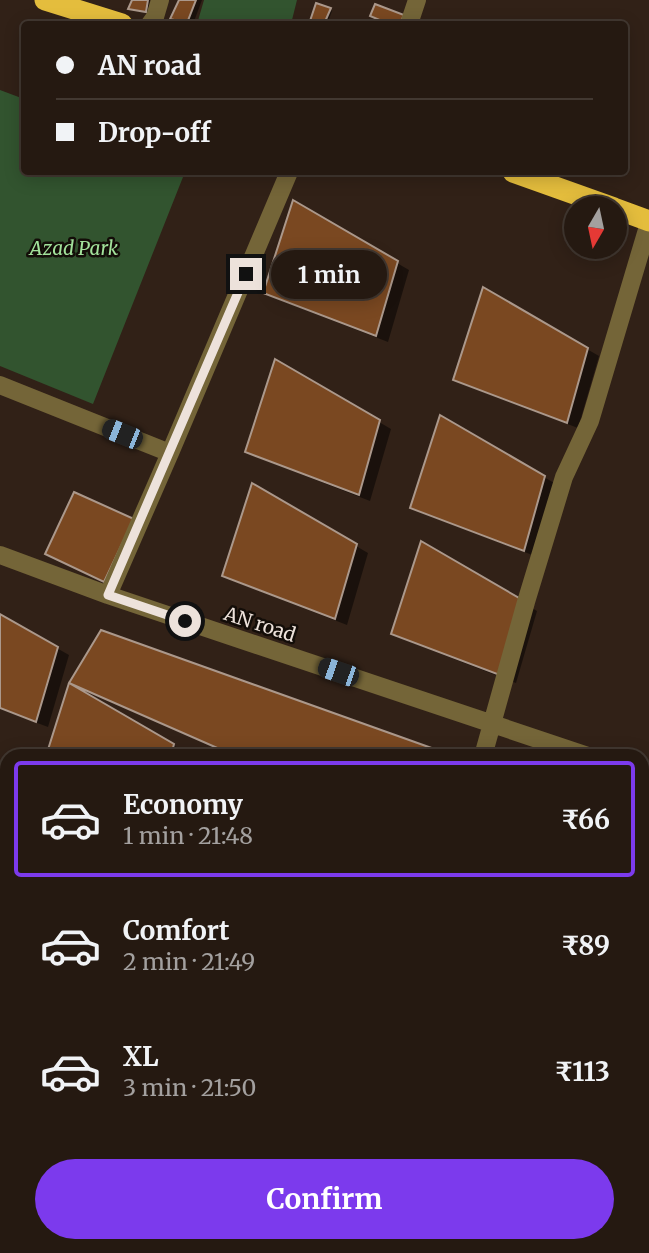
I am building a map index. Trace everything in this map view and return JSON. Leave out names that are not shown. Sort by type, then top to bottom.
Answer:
[{"type":"highway","points":[[46,0],[112,21]]},
{"type":"highway","points":[[521,175],[580,196]]},
{"type":"highway","points":[[627,213],[649,222]]},
{"type":"street","points":[[152,21],[160,0]]},
{"type":"street","points":[[410,21],[417,0]]},
{"type":"street","points":[[108,595],[288,175]]},
{"type":"street","points":[[485,749],[564,477],[590,421],[649,222]]},
{"type":"street","points":[[0,387],[170,453]]},
{"type":"street","name":"AN road","points":[[0,555],[108,595],[567,749]]},
{"type":"green space","points":[[204,0],[297,0],[292,21],[198,21]]},
{"type":"green space","name":"Azad Park","points":[[0,90],[21,98],[21,175],[184,175],[93,404],[0,366]]},
{"type":"building","points":[[132,0],[148,0],[146,12],[128,9]]},
{"type":"building","points":[[179,0],[196,0],[188,21],[170,19]]},
{"type":"building","points":[[316,3],[331,8],[325,21],[310,21]]},
{"type":"building","points":[[375,4],[404,15],[401,21],[382,21],[370,16]]},
{"type":"building","points":[[293,200],[398,261],[376,336],[263,293]]},
{"type":"building","points":[[483,287],[588,348],[567,423],[453,380]]},
{"type":"building","points":[[275,359],[380,420],[359,495],[245,452]]},
{"type":"building","points":[[440,415],[545,476],[524,551],[410,508]]},
{"type":"building","points":[[252,483],[357,544],[335,619],[222,576]]},
{"type":"building","points":[[74,492],[134,519],[104,582],[45,554]]},
{"type":"building","points":[[421,541],[526,602],[505,677],[391,634]]},
{"type":"building","points":[[0,614],[58,647],[36,722],[0,708]]},
{"type":"building","points":[[101,630],[434,749],[220,749],[69,683]]},
{"type":"building","points":[[69,683],[174,744],[173,749],[48,749]]},
{"type":"route","points":[[185,621],[108,595],[246,274]]}]
